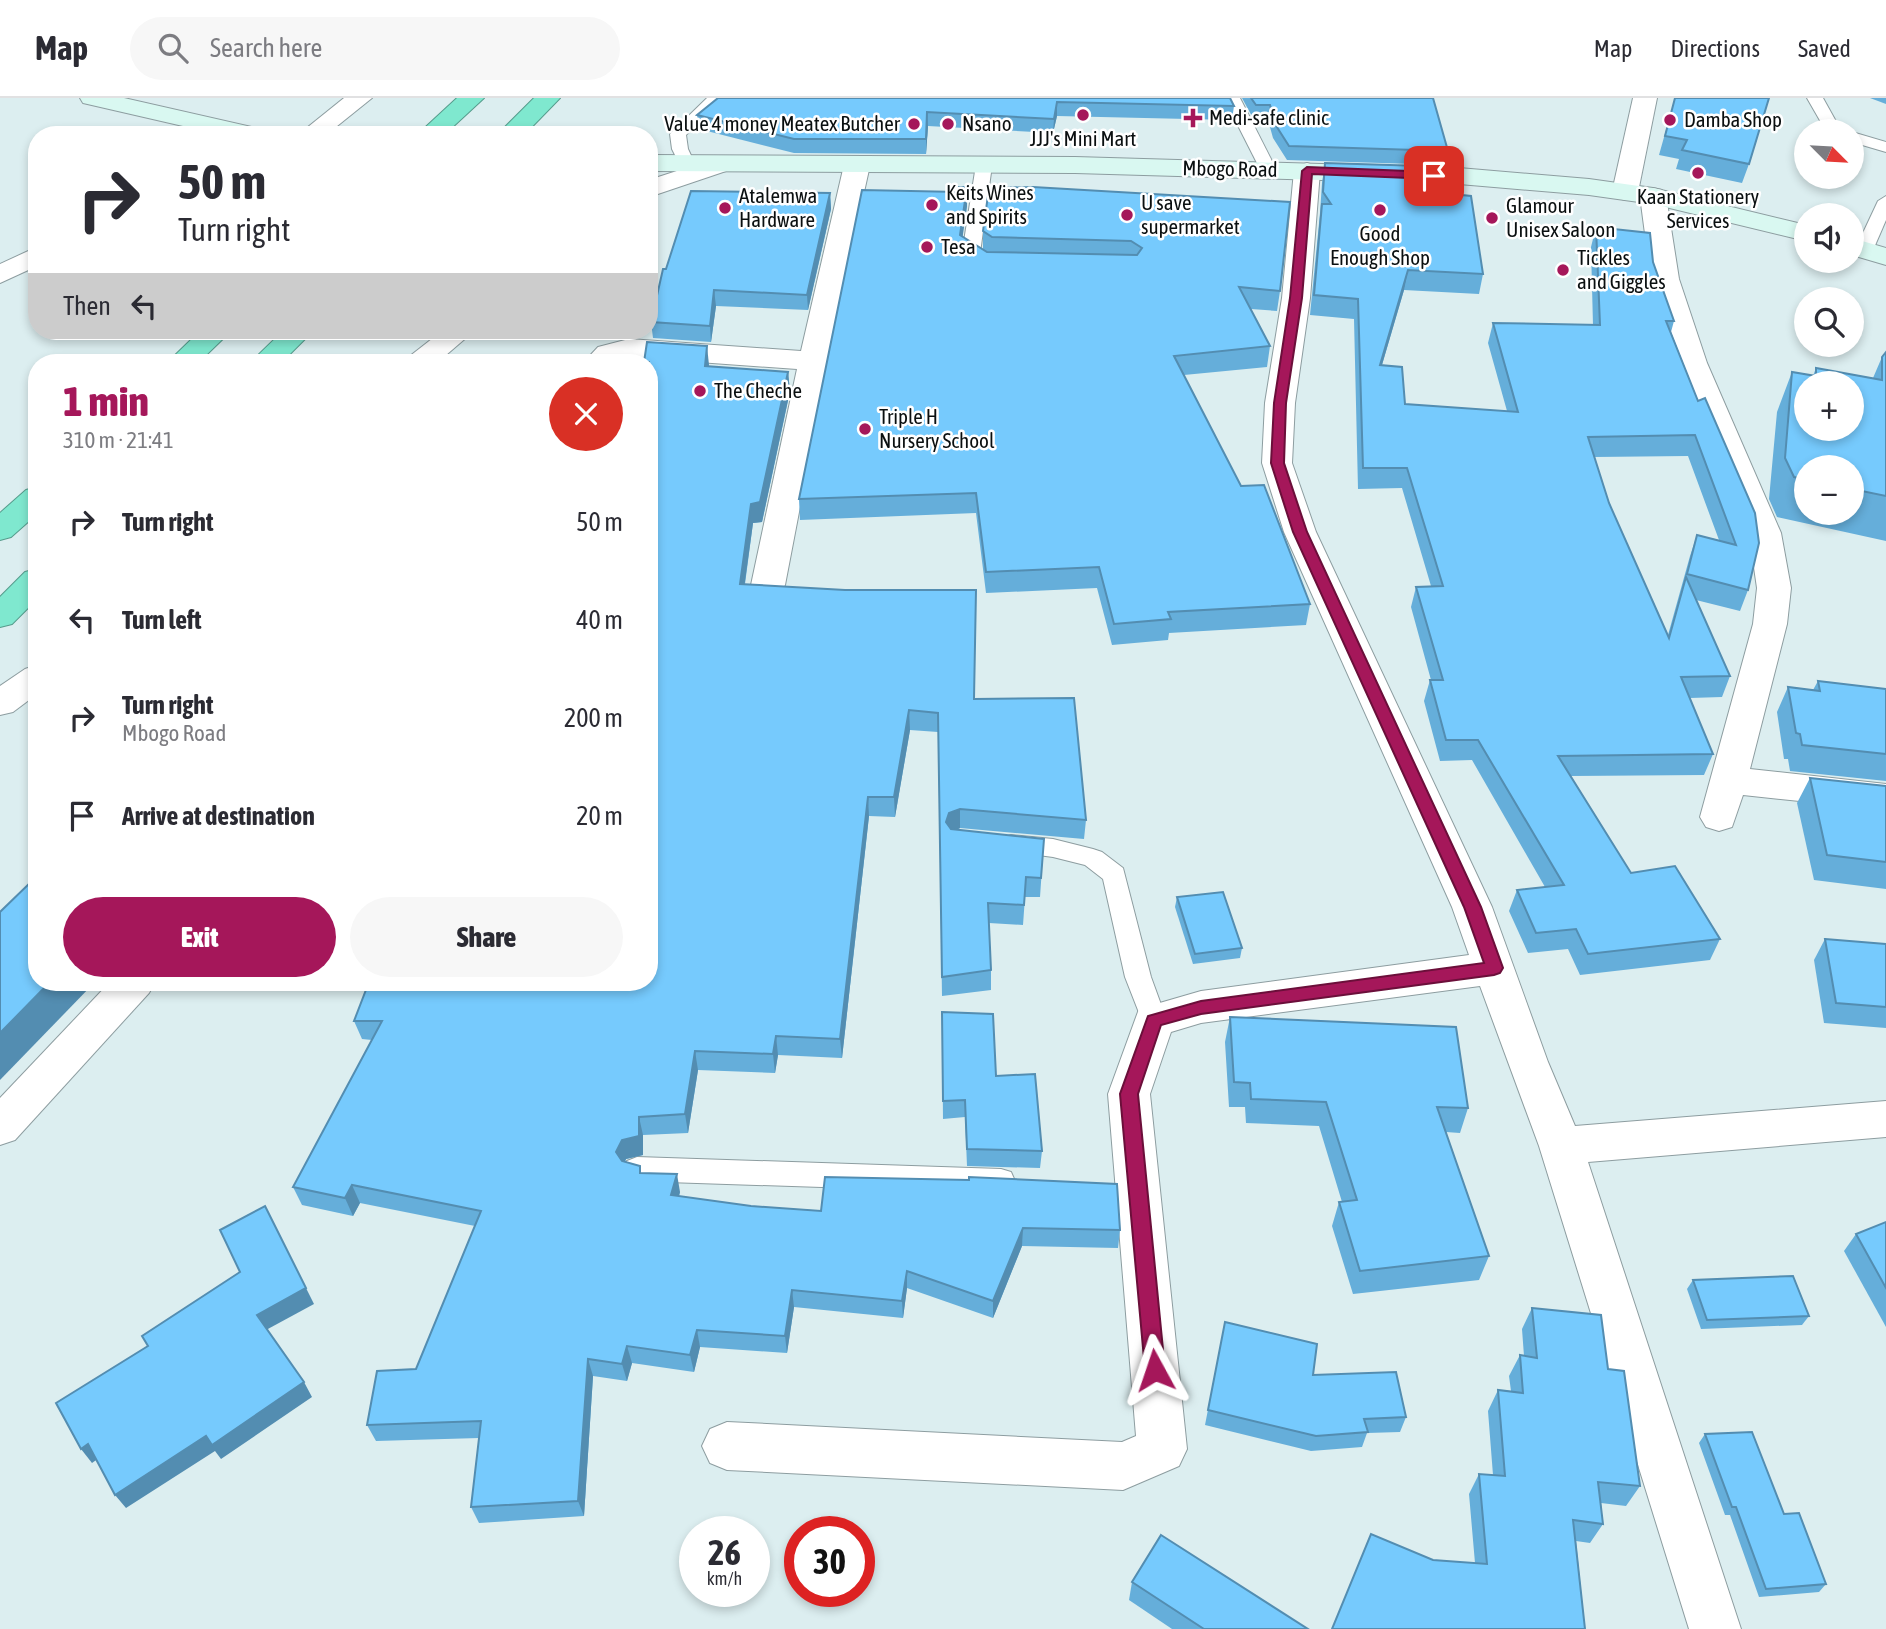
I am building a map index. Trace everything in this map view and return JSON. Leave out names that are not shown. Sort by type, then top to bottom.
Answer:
[{"type":"highway","points":[[439,126],[472,98]]},
{"type":"highway","points":[[518,126],[548,98]]},
{"type":"highway","points":[[191,354],[207,340]]},
{"type":"highway","points":[[274,354],[289,340]]},
{"type":"highway","points":[[0,530],[28,505]]},
{"type":"highway","points":[[0,616],[28,589]]},
{"type":"main road","points":[[92,98],[207,126]]},
{"type":"main road","name":"Mbogo Road","points":[[658,163],[1268,169],[1459,176],[1639,194],[1794,230]]},
{"type":"street","points":[[322,126],[360,98]]},
{"type":"street","points":[[1644,98],[1639,194],[1692,363],[1765,533],[1774,588],[1770,624],[1719,817]]},
{"type":"street","points":[[658,186],[723,164]]},
{"type":"street","points":[[768,585],[857,165]]},
{"type":"street","points":[[1307,171],[1296,298],[1280,403],[1277,463],[1300,532],[1472,907],[1561,1146],[1715,1629]]},
{"type":"street","points":[[0,275],[28,261]]},
{"type":"street","points":[[430,354],[448,340]]},
{"type":"street","points":[[606,354],[629,348],[814,360]]},
{"type":"street","points":[[0,703],[28,683]]},
{"type":"street","points":[[1730,780],[1886,797]]},
{"type":"street","points":[[727,1446],[1123,1466],[1162,1449],[1124,1185],[1129,1094],[1154,1021],[1201,1007],[1494,968]]},
{"type":"street","points":[[0,1127],[127,991]]},
{"type":"street","points":[[1561,1146],[1886,1119]]},
{"type":"lane","points":[[687,164],[680,149],[678,135],[716,98]]},
{"type":"lane","points":[[1232,98],[1268,169]]},
{"type":"lane","points":[[1815,98],[1826,119]]},
{"type":"lane","points":[[1864,141],[1886,147]]},
{"type":"lane","points":[[984,165],[971,254],[986,264],[1010,264]]},
{"type":"lane","points":[[1867,251],[1886,201]]},
{"type":"lane","points":[[986,842],[1053,848],[1093,858],[1114,875],[1138,977],[1154,1021]]},
{"type":"lane","points":[[637,1169],[1027,1182]]},
{"type":"building","points":[[718,98],[1230,98],[1234,106],[1057,102],[1054,119],[927,112],[926,139],[794,139],[697,115]]},
{"type":"building","points":[[1251,98],[1433,98],[1448,151],[1289,146],[1275,124],[1270,105],[1256,105]]},
{"type":"building","points":[[1675,98],[1769,98],[1749,164],[1682,150],[1687,140],[1665,136]]},
{"type":"building","points":[[1325,163],[1454,167],[1462,195],[1471,196],[1483,274],[1408,270],[1380,365],[1402,367],[1405,404],[1518,412],[1493,323],[1600,325],[1596,227],[1650,233],[1653,262],[1674,321],[1666,321],[1698,401],[1705,398],[1755,513],[1759,543],[1748,590],[1687,574],[1697,535],[1736,545],[1695,435],[1588,437],[1609,503],[1669,638],[1686,577],[1730,676],[1681,677],[1713,754],[1558,756],[1631,873],[1675,866],[1720,939],[1588,954],[1576,929],[1536,933],[1517,890],[1564,885],[1478,740],[1446,740],[1430,680],[1443,680],[1416,587],[1443,586],[1407,468],[1363,468],[1358,299],[1314,295],[1322,204],[1331,204],[1323,192]]},
{"type":"building","points":[[959,187],[967,187],[960,235],[987,252],[1137,255],[1142,248],[1131,241],[992,237],[983,231],[989,188],[1033,187],[1290,202],[1280,291],[1239,287],[1270,346],[1174,356],[1241,486],[1264,485],[1310,604],[1168,612],[1171,619],[1114,624],[1099,567],[986,572],[976,493],[799,499],[862,190],[959,192]]},
{"type":"building","points":[[691,191],[830,193],[807,295],[714,290],[710,326],[658,322],[658,291],[663,269],[666,269]]},
{"type":"building","points":[[647,342],[707,346],[705,366],[788,372],[760,502],[751,504],[740,584],[845,590],[976,590],[974,699],[1074,698],[1086,820],[960,809],[949,813],[946,822],[951,829],[1044,839],[1041,878],[1026,877],[1024,905],[988,903],[991,970],[942,977],[938,713],[909,710],[894,797],[868,797],[840,1039],[776,1036],[773,1054],[695,1051],[685,1114],[639,1117],[639,1136],[622,1140],[616,1152],[622,1161],[640,1166],[640,1173],[677,1174],[671,1195],[751,1206],[821,1211],[825,1177],[969,1180],[969,1177],[1117,1184],[1120,1230],[1023,1228],[993,1301],[907,1271],[902,1301],[792,1290],[785,1336],[697,1330],[690,1355],[627,1346],[622,1364],[588,1359],[578,1501],[471,1507],[481,1421],[367,1425],[377,1371],[416,1369],[481,1211],[352,1185],[345,1198],[293,1187],[382,1021],[354,1021],[366,991],[658,991],[658,354],[645,354]]},
{"type":"building","points":[[1886,352],[1886,496],[1864,491],[1864,455],[1794,455],[1794,477],[1785,458],[1792,372],[1794,441],[1864,441],[1864,377],[1882,380],[1882,357]]},
{"type":"building","points":[[1818,681],[1886,689],[1886,754],[1802,745],[1800,734],[1796,733],[1788,687],[1820,691]]},
{"type":"building","points":[[1810,778],[1886,786],[1886,862],[1827,855]]},
{"type":"building","points":[[28,885],[28,991],[41,991],[0,1033],[0,912]]},
{"type":"building","points":[[1223,892],[1242,948],[1195,954],[1177,897]]},
{"type":"building","points":[[1825,939],[1886,944],[1886,1007],[1836,1003]]},
{"type":"building","points":[[942,1012],[993,1014],[996,1076],[1035,1074],[1042,1151],[967,1149],[965,1100],[943,1101]]},
{"type":"building","points":[[1230,1017],[1456,1027],[1468,1108],[1437,1107],[1489,1256],[1360,1271],[1339,1202],[1357,1200],[1326,1102],[1251,1099],[1250,1083],[1234,1082]]},
{"type":"building","points":[[265,1206],[306,1288],[257,1315],[304,1382],[212,1445],[206,1436],[115,1495],[88,1444],[81,1449],[56,1403],[148,1346],[142,1336],[240,1272],[220,1230]]},
{"type":"building","points":[[1886,1222],[1886,1288],[1856,1234]]},
{"type":"building","points":[[1793,1276],[1809,1316],[1707,1320],[1693,1280]]},
{"type":"building","points":[[1532,1308],[1601,1315],[1608,1369],[1624,1371],[1640,1486],[1598,1482],[1603,1524],[1573,1520],[1585,1629],[1332,1629],[1371,1534],[1433,1560],[1487,1564],[1479,1474],[1505,1476],[1498,1390],[1523,1393],[1520,1355],[1537,1358]]},
{"type":"building","points":[[1225,1322],[1317,1344],[1313,1375],[1396,1372],[1406,1417],[1364,1419],[1368,1432],[1316,1436],[1208,1410]]},
{"type":"building","points":[[1752,1432],[1784,1514],[1799,1513],[1826,1584],[1766,1589],[1736,1507],[1732,1507],[1705,1434]]},
{"type":"building","points":[[1161,1535],[1308,1629],[1204,1629],[1132,1582]]},
{"type":"place","name":"JJJ's Mini Mart","points":[[1083,115]]},
{"type":"place","name":"Medi-safe clinic","points":[[1193,118]]},
{"type":"place","name":"Damba Shop","points":[[1670,120]]},
{"type":"place","name":"Value 4 money Meatex Butcher","points":[[914,124]]},
{"type":"place","name":"Nsano","points":[[948,124]]},
{"type":"place","name":"Kaan Stationery Services","points":[[1698,173]]},
{"type":"place","name":"Keits Wines and Spirits","points":[[932,205]]},
{"type":"place","name":"Atalemwa Hardware","points":[[725,208]]},
{"type":"place","name":"Good Enough Shop","points":[[1380,210]]},
{"type":"place","name":"U save supermarket","points":[[1127,215]]},
{"type":"place","name":"Glamour Unisex Saloon","points":[[1492,218]]},
{"type":"place","name":"Tesa","points":[[927,247]]},
{"type":"place","name":"Tickles and Giggles","points":[[1563,270]]},
{"type":"place","name":"The Cheche","points":[[700,391]]},
{"type":"place","name":"Triple H Nursery School","points":[[865,429]]},
{"type":"route","points":[[1155,1370],[1129,1094],[1154,1021],[1201,1007],[1494,968],[1472,907],[1300,532],[1277,463],[1280,403],[1296,298],[1307,171],[1434,176]]}]
